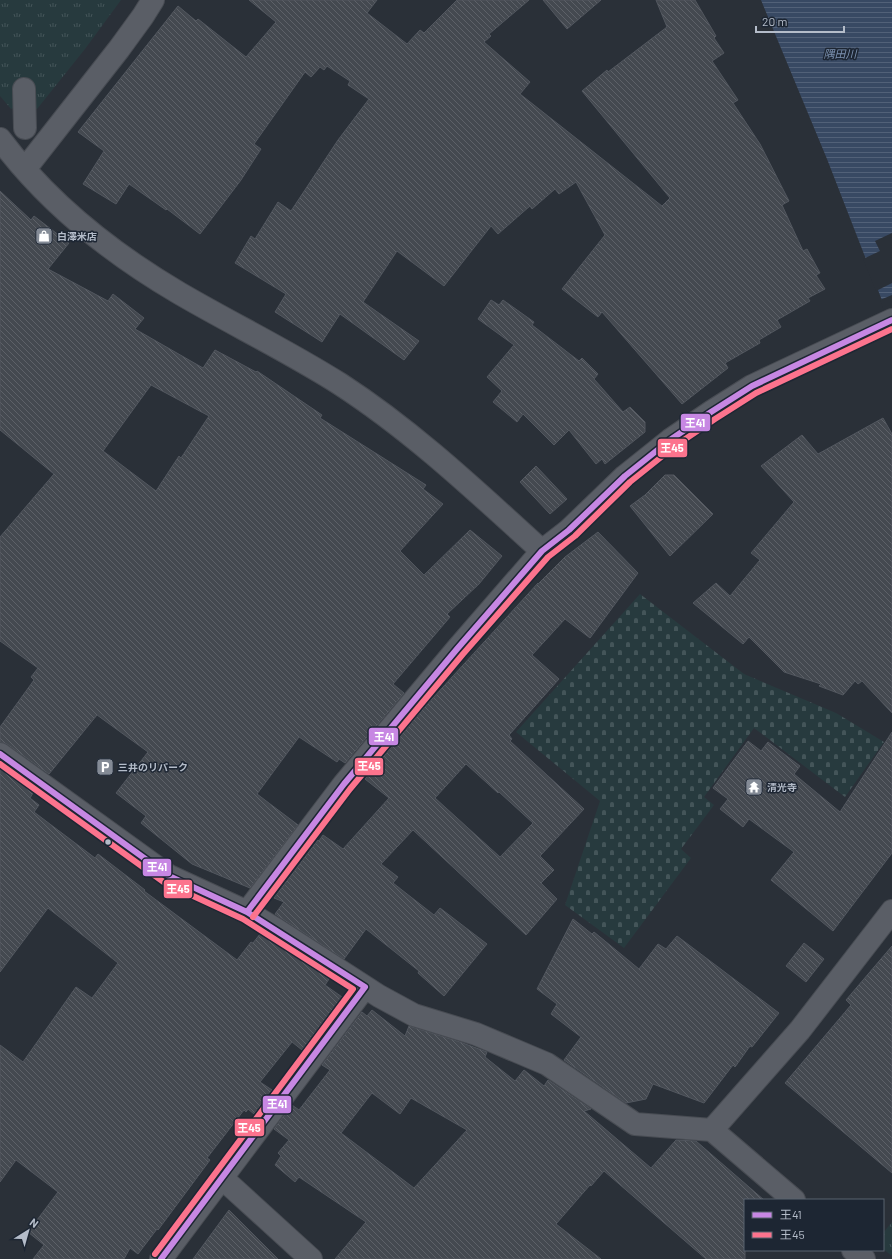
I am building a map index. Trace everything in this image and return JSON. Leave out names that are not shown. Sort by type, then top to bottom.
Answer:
[{"type":"street","points":[[25,169],[144,16],[153,0]]},
{"type":"street","points":[[24,89],[25,128]]},
{"type":"street","points":[[0,139],[42,188],[72,216],[99,238],[134,264],[208,310],[317,370],[363,400],[419,442],[542,550]]},
{"type":"street","points":[[247,912],[354,772],[542,550],[569,530],[625,476],[670,440],[752,386],[892,320]]},
{"type":"street","points":[[0,754],[169,876],[247,912],[365,987],[414,1015],[476,1034],[547,1064],[635,1124],[712,1130],[793,1199]]},
{"type":"street","points":[[712,1130],[800,1030],[892,911]]},
{"type":"street","points":[[161,1259],[365,987]]},
{"type":"street","points":[[222,1178],[311,1259]]},
{"type":"street","points":[[854,1251],[864,1259]]},
{"type":"green space","points":[[0,0],[121,0],[85,49],[37,109],[22,105],[11,109],[0,96]]},
{"type":"green space","points":[[640,594],[744,674],[836,713],[884,742],[845,797],[754,728],[704,797],[714,805],[681,849],[691,858],[624,948],[565,905],[600,801],[516,732]]},
{"type":"green space","points":[[892,1222],[892,1256],[884,1250],[884,1232]]},
{"type":"water","name":"隅田川","points":[[761,0],[892,0],[892,326],[827,159]]},
{"type":"pier","points":[[892,233],[892,283],[876,291],[863,259],[880,251],[875,241]]},
{"type":"pier","points":[[892,295],[892,328],[890,327],[880,300]]},
{"type":"building","points":[[249,0],[377,0],[367,13],[407,44],[420,30],[424,33],[457,0],[529,0],[489,34],[491,36],[484,42],[530,82],[520,94],[662,206],[670,198],[582,91],[607,70],[608,72],[667,27],[656,0],[695,0],[716,36],[714,38],[724,53],[712,61],[738,100],[733,103],[760,144],[789,201],[782,205],[803,251],[807,249],[820,273],[816,275],[825,289],[808,298],[810,301],[777,320],[781,327],[759,340],[760,343],[725,363],[728,368],[682,404],[602,312],[598,317],[562,289],[605,235],[576,182],[559,194],[555,189],[532,209],[530,206],[498,234],[491,226],[444,286],[397,251],[363,302],[419,341],[404,360],[340,314],[322,342],[275,312],[286,294],[235,263],[251,236],[255,239],[278,202],[291,211],[338,140],[369,99],[348,85],[350,81],[327,66],[324,70],[320,67],[311,77],[305,72],[254,144],[261,149],[241,180],[200,234],[167,209],[166,210],[129,184],[116,204],[83,184],[104,151],[78,132],[178,6],[196,21],[198,19],[246,57],[276,22]]},
{"type":"building","points":[[543,0],[601,0],[567,29]]},
{"type":"building","points":[[0,191],[31,220],[34,216],[69,243],[48,269],[108,301],[113,294],[144,318],[135,329],[203,368],[215,350],[256,372],[257,371],[322,415],[320,418],[426,485],[423,489],[443,504],[400,551],[424,575],[470,530],[502,556],[479,584],[447,614],[450,617],[393,684],[404,693],[345,763],[339,759],[337,762],[299,737],[257,794],[298,825],[250,888],[192,864],[141,823],[146,816],[116,793],[148,752],[97,715],[49,774],[7,744],[0,742],[0,727],[34,680],[31,677],[38,668],[0,641],[0,537],[54,474],[0,430]],"holes":[[[151,385],[209,416],[181,458],[179,456],[156,491],[103,451]]]},
{"type":"building","points":[[491,300],[499,305],[503,300],[534,322],[532,325],[579,361],[582,358],[598,374],[594,379],[623,412],[630,407],[645,422],[645,432],[605,464],[602,459],[596,464],[569,430],[554,445],[523,414],[517,422],[493,402],[502,391],[487,377],[514,345],[478,319]]},
{"type":"building","points":[[883,418],[892,434],[892,713],[862,681],[858,684],[855,681],[843,695],[819,686],[821,684],[784,672],[749,637],[743,644],[693,603],[716,583],[730,596],[760,560],[751,553],[794,502],[761,466],[802,435],[818,454]]},
{"type":"building","points":[[536,466],[567,499],[550,514],[520,482]]},
{"type":"building","points":[[665,475],[674,475],[713,514],[670,556],[630,506],[645,495]]},
{"type":"building","points":[[598,532],[638,573],[590,638],[565,619],[532,655],[559,679],[509,735],[512,739],[510,741],[584,809],[540,856],[554,870],[541,883],[557,899],[526,935],[413,830],[381,864],[398,877],[393,883],[434,915],[440,908],[487,944],[444,996],[418,973],[419,971],[366,929],[344,959],[275,914],[284,902],[274,898],[318,840],[319,841],[323,835],[343,849],[389,798],[365,779],[422,710],[538,583],[565,557]],"holes":[[[466,764],[498,793],[499,792],[533,823],[500,857],[435,798]]]},
{"type":"building","points":[[892,732],[892,853],[833,931],[771,880],[794,852],[749,819],[743,827],[720,809],[728,799],[713,788],[748,741],[761,751],[768,742],[800,766],[794,774],[840,812]]},
{"type":"building","points":[[0,769],[33,793],[30,798],[39,805],[34,812],[95,858],[98,854],[145,890],[144,891],[237,960],[251,942],[253,943],[260,934],[329,979],[325,985],[342,997],[302,1050],[292,1042],[260,1082],[272,1090],[254,1114],[248,1109],[246,1112],[244,1110],[207,1158],[210,1160],[158,1230],[157,1229],[138,1254],[130,1248],[124,1259],[33,1259],[44,1245],[28,1232],[58,1192],[16,1160],[0,1182],[0,1045],[23,1062],[76,987],[92,998],[118,963],[48,908],[0,972]]},
{"type":"building","points":[[573,919],[592,934],[594,932],[639,969],[658,944],[666,949],[677,936],[779,1013],[752,1047],[750,1046],[735,1067],[733,1065],[704,1103],[653,1084],[646,1099],[626,1103],[564,1060],[581,1037],[551,1014],[557,1004],[537,989]]},
{"type":"building","points":[[804,943],[824,959],[806,982],[786,966]]},
{"type":"building","points":[[892,946],[892,1173],[785,1083],[851,1005],[846,1000]]},
{"type":"building","points":[[372,1010],[405,1036],[409,1026],[487,1052],[485,1057],[515,1081],[524,1070],[544,1086],[548,1080],[591,1109],[584,1111],[651,1168],[676,1140],[696,1141],[763,1199],[744,1199],[745,1259],[706,1259],[604,1171],[556,1224],[601,1259],[335,1259],[366,1222],[299,1177],[295,1182],[275,1165],[281,1156],[278,1153],[289,1140],[274,1129],[292,1105],[299,1110],[330,1070],[322,1065],[362,1012],[367,1016]],"holes":[[[372,1093],[400,1114],[411,1098],[467,1130],[414,1188],[341,1133]]]},
{"type":"building","points":[[229,1210],[278,1259],[193,1259]]},
{"type":"transit line","name":"王41","points":[[247,912],[344,784],[457,649],[542,551],[569,530],[625,476],[670,440],[711,412],[752,386],[892,320]]},
{"type":"transit line","name":"王45","points":[[253,917],[350,789],[463,654],[548,557],[575,536],[630,482],[675,446],[715,419],[756,393],[892,329]]},
{"type":"transit line","name":"王41","points":[[0,754],[169,876],[247,912],[365,987],[161,1259]]},
{"type":"transit line","name":"王45","points":[[0,764],[165,883],[243,919],[353,989],[155,1254]]},
{"type":"place","name":"白澤米店","points":[[44,236]]},
{"type":"place","name":"三井のリパーク","points":[[105,767]]},
{"type":"place","name":"清光寺","points":[[754,787]]}]
